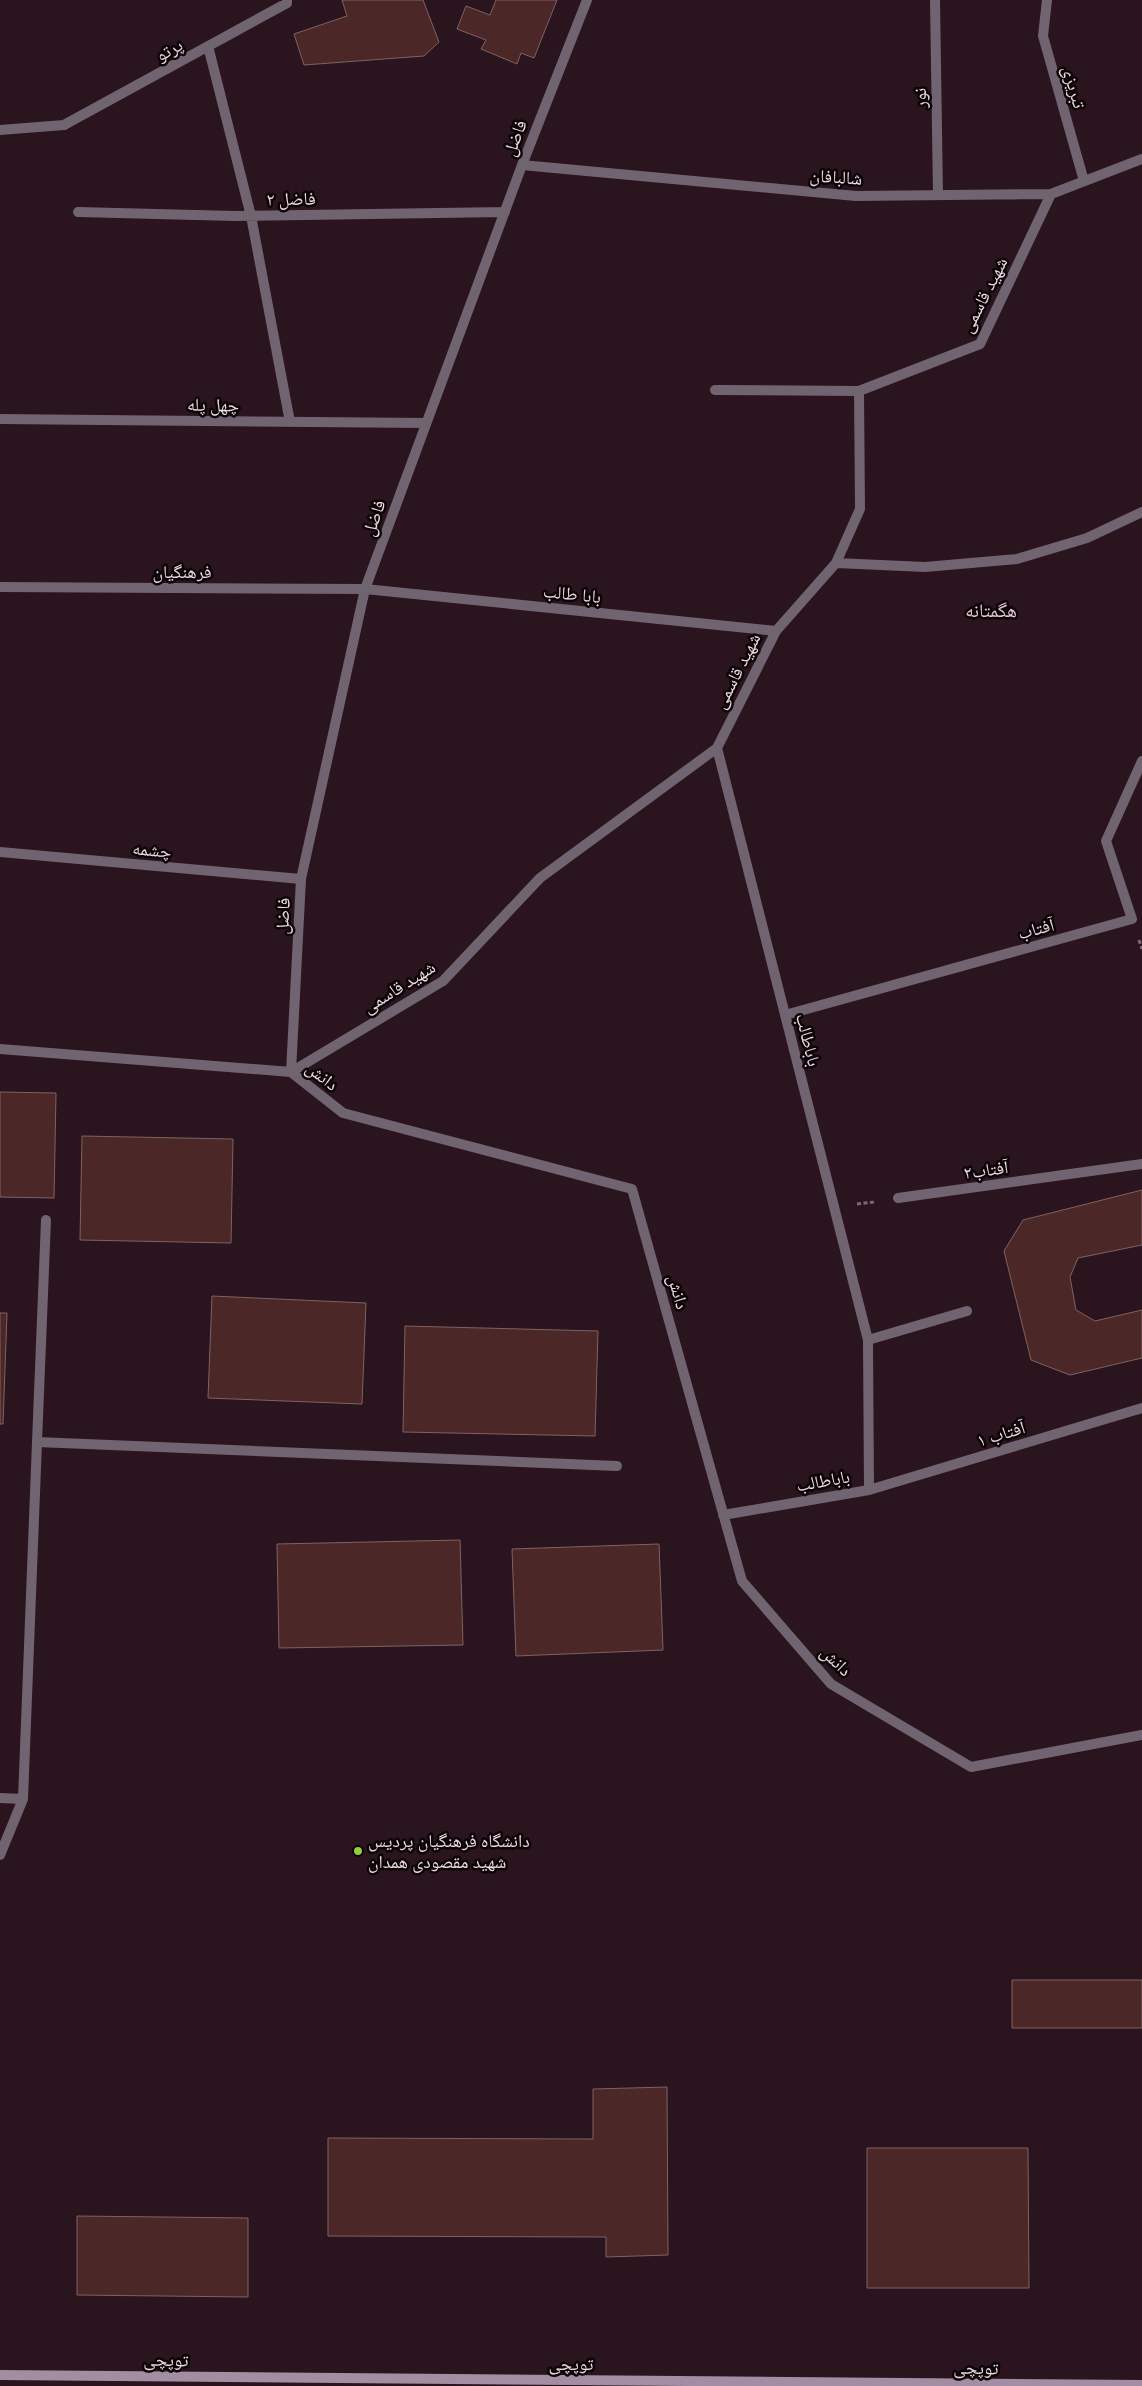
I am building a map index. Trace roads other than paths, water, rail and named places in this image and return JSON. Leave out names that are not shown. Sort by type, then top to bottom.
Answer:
[{"type":"main road","name":"توپچی","points":[[0,2375],[315,2382],[1142,2385]]},
{"type":"street","name":"پرتو","points":[[0,130],[64,125],[287,3],[287,0]]},
{"type":"street","name":"فاضل","points":[[291,1072],[301,879],[365,589],[522,165],[587,0]]},
{"type":"street","name":"نور","points":[[935,0],[938,195]]},
{"type":"street","name":"تبریزی","points":[[1047,0],[1043,36],[1084,181]]},
{"type":"street","points":[[208,46],[251,216],[290,422]]},
{"type":"street","name":"شالبافان","points":[[522,165],[856,196],[1051,194],[1142,159]]},
{"type":"street","name":"شهید قاسمی","points":[[291,1072],[443,982],[540,878],[717,748],[776,631],[836,563],[860,509],[859,391],[980,344],[1051,194]]},
{"type":"street","name":"فاضل ۲","points":[[78,212],[251,216],[505,212]]},
{"type":"street","points":[[715,390],[859,391]]},
{"type":"street","name":"چهل پله","points":[[0,419],[426,423]]},
{"type":"street","points":[[836,563],[925,567],[1017,559],[1087,538],[1142,512]]},
{"type":"street","name":"فرهنگیان","points":[[0,587],[365,589]]},
{"type":"street","name":"بابا طالب","points":[[365,589],[776,631]]},
{"type":"street","name":"باباطالب","points":[[717,748],[868,1340],[869,1490],[723,1515]]},
{"type":"street","name":"آفتاب","points":[[785,1015],[1132,919],[1106,841],[1142,761]]},
{"type":"street","name":"چشمه","points":[[0,852],[301,879]]},
{"type":"street","name":"دانش","points":[[0,1049],[291,1072],[344,1113],[632,1189],[742,1581],[831,1684],[971,1766],[1142,1735]]},
{"type":"street","name":"آفتاب۲","points":[[898,1198],[1142,1164]]},
{"type":"street","points":[[0,1855],[23,1798],[46,1220]]},
{"type":"street","points":[[868,1340],[967,1311]]},
{"type":"street","name":"آفتاب ۱","points":[[869,1490],[1142,1408]]},
{"type":"street","points":[[37,1442],[617,1466]]},
{"type":"street","points":[[0,1798],[23,1798]]},
{"type":"place","name":"دانشگاه فرهنگیان پردیس شهید مقصودی همدان","points":[[358,1851]]},
{"type":"district","name":"هگمتانه","points":[[991,610]]}]
